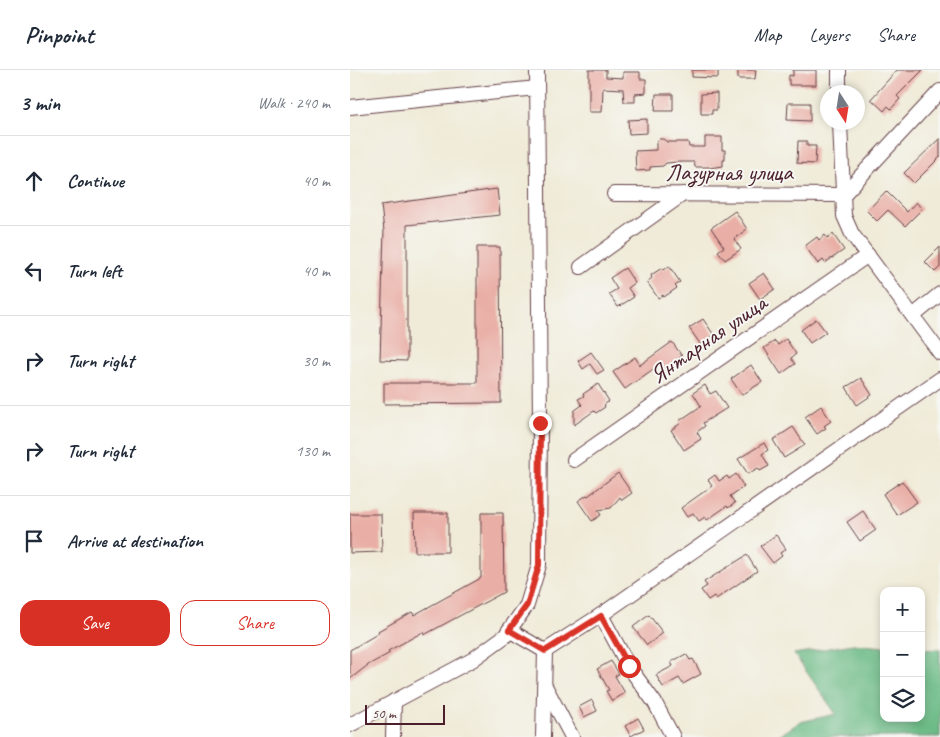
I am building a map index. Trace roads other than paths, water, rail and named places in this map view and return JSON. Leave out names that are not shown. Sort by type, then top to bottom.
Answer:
[{"type":"street","points":[[350,725],[472,660],[505,636],[527,605],[539,565],[540,423],[536,70]]},
{"type":"street","points":[[839,70],[840,85]]},
{"type":"street","points":[[350,107],[537,88]]},
{"type":"street","points":[[843,195],[940,92]]},
{"type":"street","points":[[840,130],[844,216],[852,234],[940,353]]},
{"type":"street","name":"Лазурная улица","points":[[614,194],[843,195]]},
{"type":"street","points":[[581,268],[683,194]]},
{"type":"street","name":"Янтарная улица","points":[[574,460],[868,256]]},
{"type":"street","points":[[913,316],[940,294]]},
{"type":"street","points":[[545,651],[601,616],[940,379]]},
{"type":"street","points":[[601,616],[629,666],[655,703],[673,737]]},
{"type":"street","points":[[509,630],[545,651]]},
{"type":"street","points":[[543,737],[545,651]]},
{"type":"street","points":[[545,686],[572,737]]},
{"type":"street","points":[[393,737],[394,701]]}]
